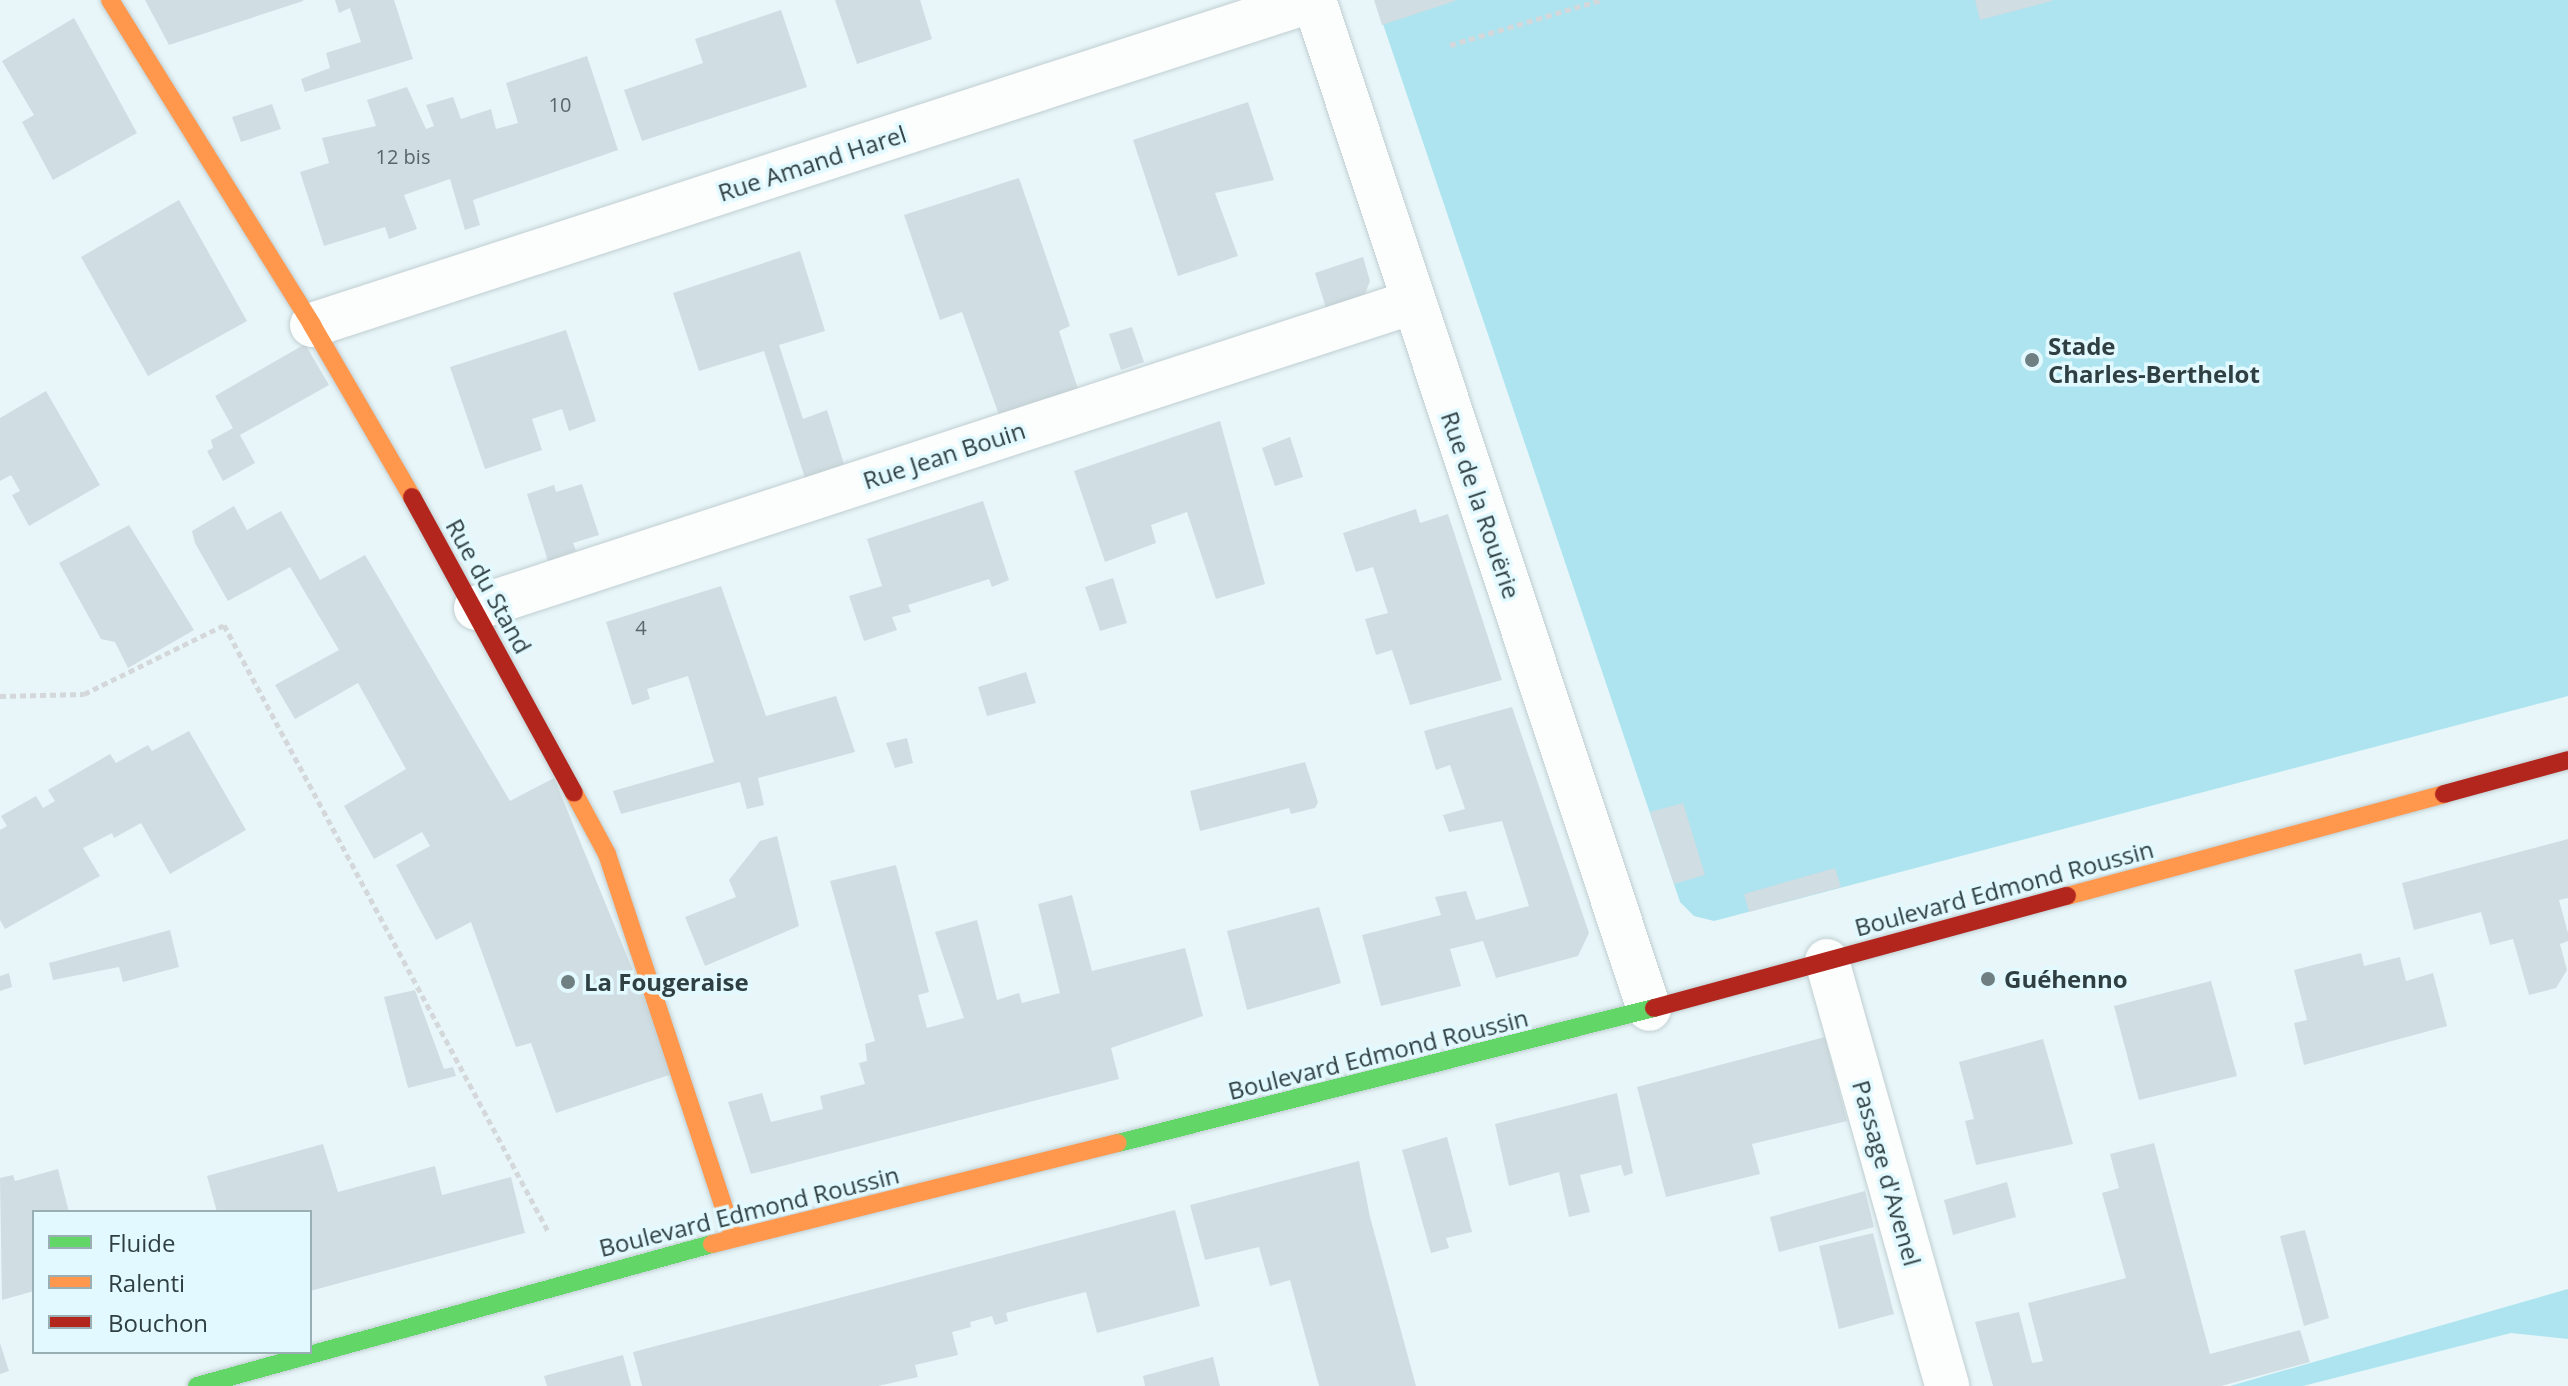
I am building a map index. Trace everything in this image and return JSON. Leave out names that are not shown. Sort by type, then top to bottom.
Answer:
[{"type":"street","name":"Rue du Stand","points":[[110,0],[312,325],[476,608],[607,854],[734,1238]]},
{"type":"street","name":"Rue Amand Harel","points":[[312,325],[1314,0]]},
{"type":"street","name":"Rue de la Rouërie","points":[[1314,0],[1649,1009]]},
{"type":"street","name":"Rue Jean Bouin","points":[[476,608],[1413,302]]},
{"type":"street","name":"Boulevard Edmond Roussin","points":[[312,1354],[734,1238],[1649,1009],[2568,760]]},
{"type":"street","name":"Passage d'Avenel","points":[[1827,961],[1947,1386]]},
{"type":"street","name":"Boulevard Edmond Roussin","points":[[197,1386],[312,1354]]},
{"type":"path","points":[[1450,45],[1601,0]]},
{"type":"path","points":[[0,696],[84,694],[224,625],[550,1236],[556,1286]]},
{"type":"shaded area","name":"Stade Charles-Berthelot","points":[[1454,0],[2568,0],[2568,696],[1714,921],[1694,916],[1680,902],[1383,24]]},
{"type":"shaded area","points":[[2568,1289],[2568,1339],[2511,1333],[2303,1386],[2230,1386]]},
{"type":"building","points":[[145,0],[303,0],[303,1],[169,45]]},
{"type":"building","points":[[335,0],[394,0],[413,59],[305,92],[301,79],[330,68],[326,53],[361,42],[350,8],[339,13]]},
{"type":"building","points":[[835,0],[920,0],[932,39],[857,64]]},
{"type":"building","points":[[1374,0],[1455,0],[1455,1],[1382,25]]},
{"type":"building","points":[[1975,0],[2052,0],[2052,1],[1980,20]]},
{"type":"building","points":[[781,10],[807,87],[642,141],[624,90],[703,63],[695,39]]},
{"type":"building","points":[[74,18],[137,133],[53,180],[22,122],[34,115],[2,61]]},
{"type":"building","points":[[587,56],[618,150],[473,200],[480,225],[465,230],[450,179],[404,195],[417,229],[389,239],[385,227],[324,246],[300,172],[329,163],[322,138],[376,126],[367,100],[407,87],[426,129],[434,126],[426,105],[453,97],[461,119],[491,109],[496,129],[518,123],[506,83]]},
{"type":"building","points":[[1248,102],[1274,180],[1215,193],[1238,256],[1178,276],[1133,140]]},
{"type":"building","points":[[272,104],[281,129],[241,142],[232,117]]},
{"type":"building","points":[[1019,178],[1070,326],[1059,331],[1078,389],[999,415],[962,312],[940,320],[904,215]]},
{"type":"building","points":[[179,200],[247,321],[148,376],[81,257]]},
{"type":"building","points":[[800,251],[825,331],[779,345],[803,419],[827,410],[844,464],[805,478],[764,351],[699,371],[673,293]]},
{"type":"building","points":[[1363,257],[1370,281],[1365,294],[1326,308],[1315,273]]},
{"type":"building","points":[[1132,327],[1144,362],[1121,370],[1109,334]]},
{"type":"building","points":[[566,330],[596,421],[569,431],[562,409],[532,419],[542,450],[485,469],[450,367]]},
{"type":"building","points":[[305,344],[329,385],[240,435],[255,463],[223,481],[207,451],[213,448],[211,440],[233,428],[215,396]]},
{"type":"building","points":[[46,391],[100,485],[29,526],[12,495],[20,491],[11,475],[0,481],[0,418]]},
{"type":"building","points":[[1220,421],[1265,584],[1216,599],[1187,512],[1151,525],[1156,543],[1105,562],[1074,471]]},
{"type":"building","points":[[1290,437],[1303,477],[1275,486],[1262,448]]},
{"type":"building","points":[[582,484],[599,535],[573,543],[576,551],[548,561],[527,494],[554,485],[556,492]]},
{"type":"building","points":[[983,501],[1009,580],[992,587],[989,579],[908,605],[911,612],[892,617],[897,630],[864,641],[849,596],[882,586],[867,539]]},
{"type":"building","points":[[234,506],[247,530],[281,511],[320,580],[365,555],[510,801],[554,778],[675,1073],[556,1113],[531,1043],[516,1047],[471,922],[436,940],[396,865],[430,846],[422,832],[374,859],[344,806],[406,769],[358,683],[295,719],[275,685],[339,650],[290,567],[228,601],[195,543],[192,531]]},
{"type":"building","points":[[1416,509],[1420,523],[1448,514],[1502,680],[1410,705],[1392,650],[1376,655],[1365,619],[1388,613],[1373,567],[1356,572],[1343,533]]},
{"type":"building","points":[[129,525],[194,630],[128,668],[115,642],[101,639],[59,563]]},
{"type":"building","points":[[1113,578],[1127,623],[1100,631],[1085,587]]},
{"type":"building","points":[[721,586],[766,716],[836,696],[855,752],[758,778],[764,805],[747,809],[740,782],[621,814],[613,791],[714,762],[688,676],[647,689],[650,699],[632,705],[606,622]]},
{"type":"building","points":[[1026,672],[1036,703],[987,716],[978,687]]},
{"type":"building","points":[[1512,707],[1589,933],[1578,956],[1496,978],[1483,941],[1450,949],[1461,986],[1381,1006],[1362,935],[1441,915],[1435,897],[1466,891],[1476,920],[1529,906],[1502,821],[1449,832],[1443,815],[1465,809],[1450,765],[1436,770],[1424,731]]},
{"type":"building","points":[[189,731],[246,830],[170,874],[141,823],[114,838],[112,833],[83,848],[100,876],[5,929],[0,920],[0,830],[7,826],[1,816],[36,796],[43,808],[55,801],[48,790],[110,754],[116,763],[148,745],[152,751]]},
{"type":"building","points":[[907,738],[913,763],[895,768],[886,743]]},
{"type":"building","points":[[1305,762],[1318,802],[1315,808],[1291,814],[1289,808],[1200,831],[1190,791]]},
{"type":"building","points":[[1683,803],[1705,875],[1674,884],[1650,812]]},
{"type":"building","points":[[777,836],[799,926],[705,966],[685,917],[736,897],[729,880],[760,841]]},
{"type":"building","points":[[2568,839],[2568,898],[2559,900],[2568,933],[2568,941],[2560,944],[2567,970],[2556,988],[2529,995],[2513,939],[2490,945],[2481,912],[2414,930],[2402,883]]},
{"type":"building","points":[[896,865],[929,992],[918,995],[927,1028],[964,1018],[935,932],[977,920],[997,1000],[1019,993],[1022,1003],[1060,993],[1038,904],[1072,895],[1092,971],[1185,948],[1203,1016],[1111,1048],[1119,1079],[751,1174],[728,1102],[762,1093],[771,1122],[823,1109],[820,1096],[865,1084],[859,1063],[867,1061],[865,1044],[875,1041],[830,881]]},
{"type":"building","points":[[1835,868],[1841,887],[1749,912],[1744,894]]},
{"type":"building","points":[[1319,907],[1341,983],[1247,1010],[1227,931]]},
{"type":"building","points":[[170,930],[179,967],[123,982],[119,967],[53,980],[49,963]]},
{"type":"building","points":[[2361,953],[2364,966],[2400,957],[2406,981],[2433,973],[2447,1026],[2304,1065],[2294,1023],[2307,1020],[2294,970]]},
{"type":"building","points":[[9,973],[12,987],[0,991],[0,976]]},
{"type":"building","points":[[2211,981],[2237,1076],[2139,1100],[2114,1006]]},
{"type":"building","points":[[415,990],[444,1069],[453,1067],[456,1076],[408,1088],[384,997]]},
{"type":"building","points":[[1825,1037],[1847,1121],[1752,1144],[1760,1174],[1666,1197],[1637,1087]]},
{"type":"building","points":[[2043,1039],[2073,1144],[1976,1165],[1965,1121],[1974,1119],[1959,1062]]},
{"type":"building","points":[[1617,1093],[1633,1173],[1624,1176],[1621,1165],[1580,1175],[1590,1212],[1569,1217],[1559,1172],[1509,1186],[1495,1124]]},
{"type":"building","points":[[1447,1137],[1472,1232],[1446,1238],[1449,1248],[1431,1253],[1402,1150]]},
{"type":"building","points":[[2154,1143],[2210,1354],[2300,1330],[2310,1362],[2221,1386],[1993,1386],[1975,1322],[2019,1312],[2032,1363],[2043,1361],[2028,1303],[2126,1278],[2102,1193],[2119,1188],[2110,1154]]},
{"type":"building","points":[[323,1144],[338,1192],[435,1166],[442,1195],[511,1177],[525,1233],[312,1290],[312,1210],[216,1210],[207,1176]]},
{"type":"building","points":[[1359,1161],[1370,1217],[1416,1386],[1319,1386],[1290,1280],[1270,1286],[1259,1247],[1205,1260],[1190,1205]]},
{"type":"building","points":[[58,1169],[68,1210],[32,1210],[32,1292],[2,1300],[0,1178],[13,1175],[15,1181]]},
{"type":"building","points":[[2007,1182],[2016,1217],[1953,1235],[1944,1200]]},
{"type":"building","points":[[1865,1191],[1874,1227],[1779,1252],[1770,1217]]},
{"type":"building","points":[[1175,1210],[1200,1306],[1097,1333],[1086,1292],[1006,1313],[1008,1321],[995,1325],[992,1316],[970,1322],[971,1327],[952,1332],[958,1355],[915,1365],[918,1377],[878,1386],[642,1386],[633,1352]]},
{"type":"building","points":[[2305,1230],[2329,1318],[2304,1326],[2280,1236]]},
{"type":"building","points":[[1873,1233],[1894,1314],[1839,1329],[1819,1246]]},
{"type":"building","points":[[0,1343],[9,1371],[0,1374]]},
{"type":"building","points":[[623,1355],[631,1386],[547,1386],[544,1376]]},
{"type":"building","points":[[1213,1357],[1220,1386],[1145,1386],[1143,1376]]},
{"type":"traffic: fast","points":[[1118,1143],[1654,1008]]},
{"type":"traffic: fast","points":[[197,1386],[712,1244]]},
{"type":"traffic: slow","points":[[110,0],[312,325],[412,497]]},
{"type":"traffic: slow","points":[[574,793],[607,854],[734,1238]]},
{"type":"traffic: slow","points":[[2067,896],[2444,794]]},
{"type":"traffic: slow","points":[[712,1244],[1118,1143]]},
{"type":"traffic: jam","points":[[412,497],[574,793]]},
{"type":"traffic: jam","points":[[2444,794],[2568,760]]},
{"type":"traffic: jam","points":[[1654,1008],[2067,896]]},
{"type":"place","name":"Stade Charles-Berthelot","points":[[2032,360]]},
{"type":"place","name":"Guéhenno","points":[[1988,979]]},
{"type":"place","name":"La Fougeraise","points":[[568,982]]}]
